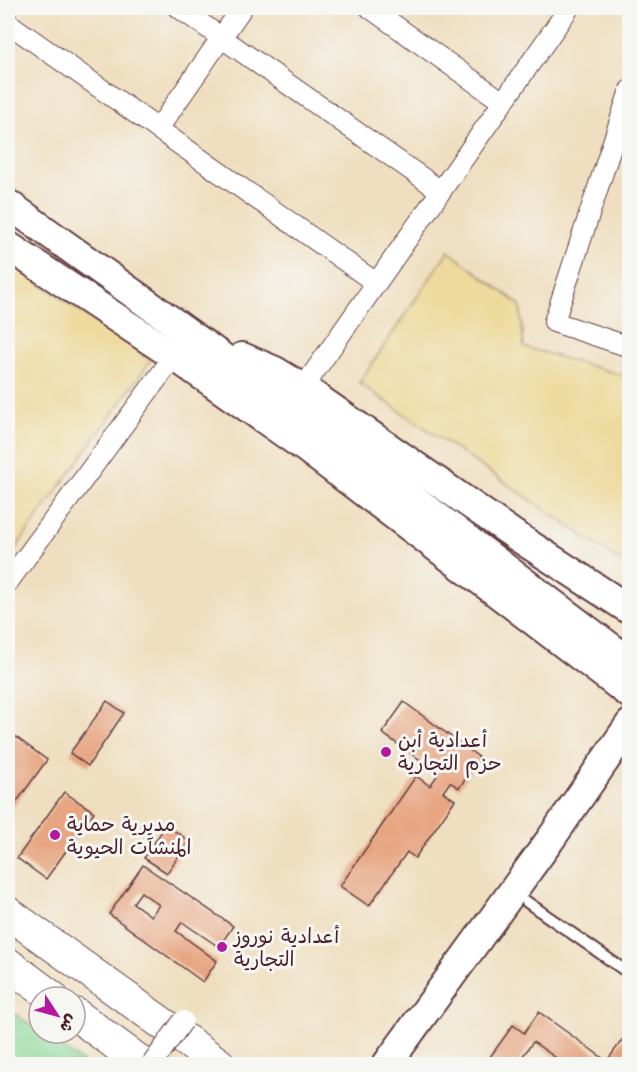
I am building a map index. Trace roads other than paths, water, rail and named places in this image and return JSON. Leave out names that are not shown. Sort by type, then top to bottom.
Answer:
[{"type":"main road","points":[[8,953],[17,920],[219,1065]]},
{"type":"main road","points":[[8,964],[36,985]]},
{"type":"main road","points":[[87,1023],[143,1065]]},
{"type":"street","points":[[179,8],[441,191]]},
{"type":"street","points":[[158,129],[243,8]]},
{"type":"street","points":[[370,8],[503,102]]},
{"type":"street","points":[[303,388],[569,8]]},
{"type":"street","points":[[8,23],[376,283]]},
{"type":"street","points":[[630,90],[554,322],[630,348]]},
{"type":"street","points":[[8,204],[198,339],[630,662]]},
{"type":"street","points":[[8,246],[174,356],[307,449],[630,694]]},
{"type":"street","points":[[198,339],[275,370],[513,534],[630,610]]},
{"type":"street","points":[[8,582],[174,356]]},
{"type":"street","points":[[387,1065],[550,840],[630,724]]},
{"type":"street","points":[[411,1065],[630,759]]},
{"type":"street","points":[[152,1065],[183,1021]]},
{"type":"lane","points":[[527,903],[630,974]]},
{"type":"place","name":"أعدادية أبن حزم التجارية","points":[[386,752]]},
{"type":"place","name":"مديرية حماية المنشآت الحيوية","points":[[55,835]]},
{"type":"place","name":"أعدادية نوروز التجارية","points":[[222,947]]}]
